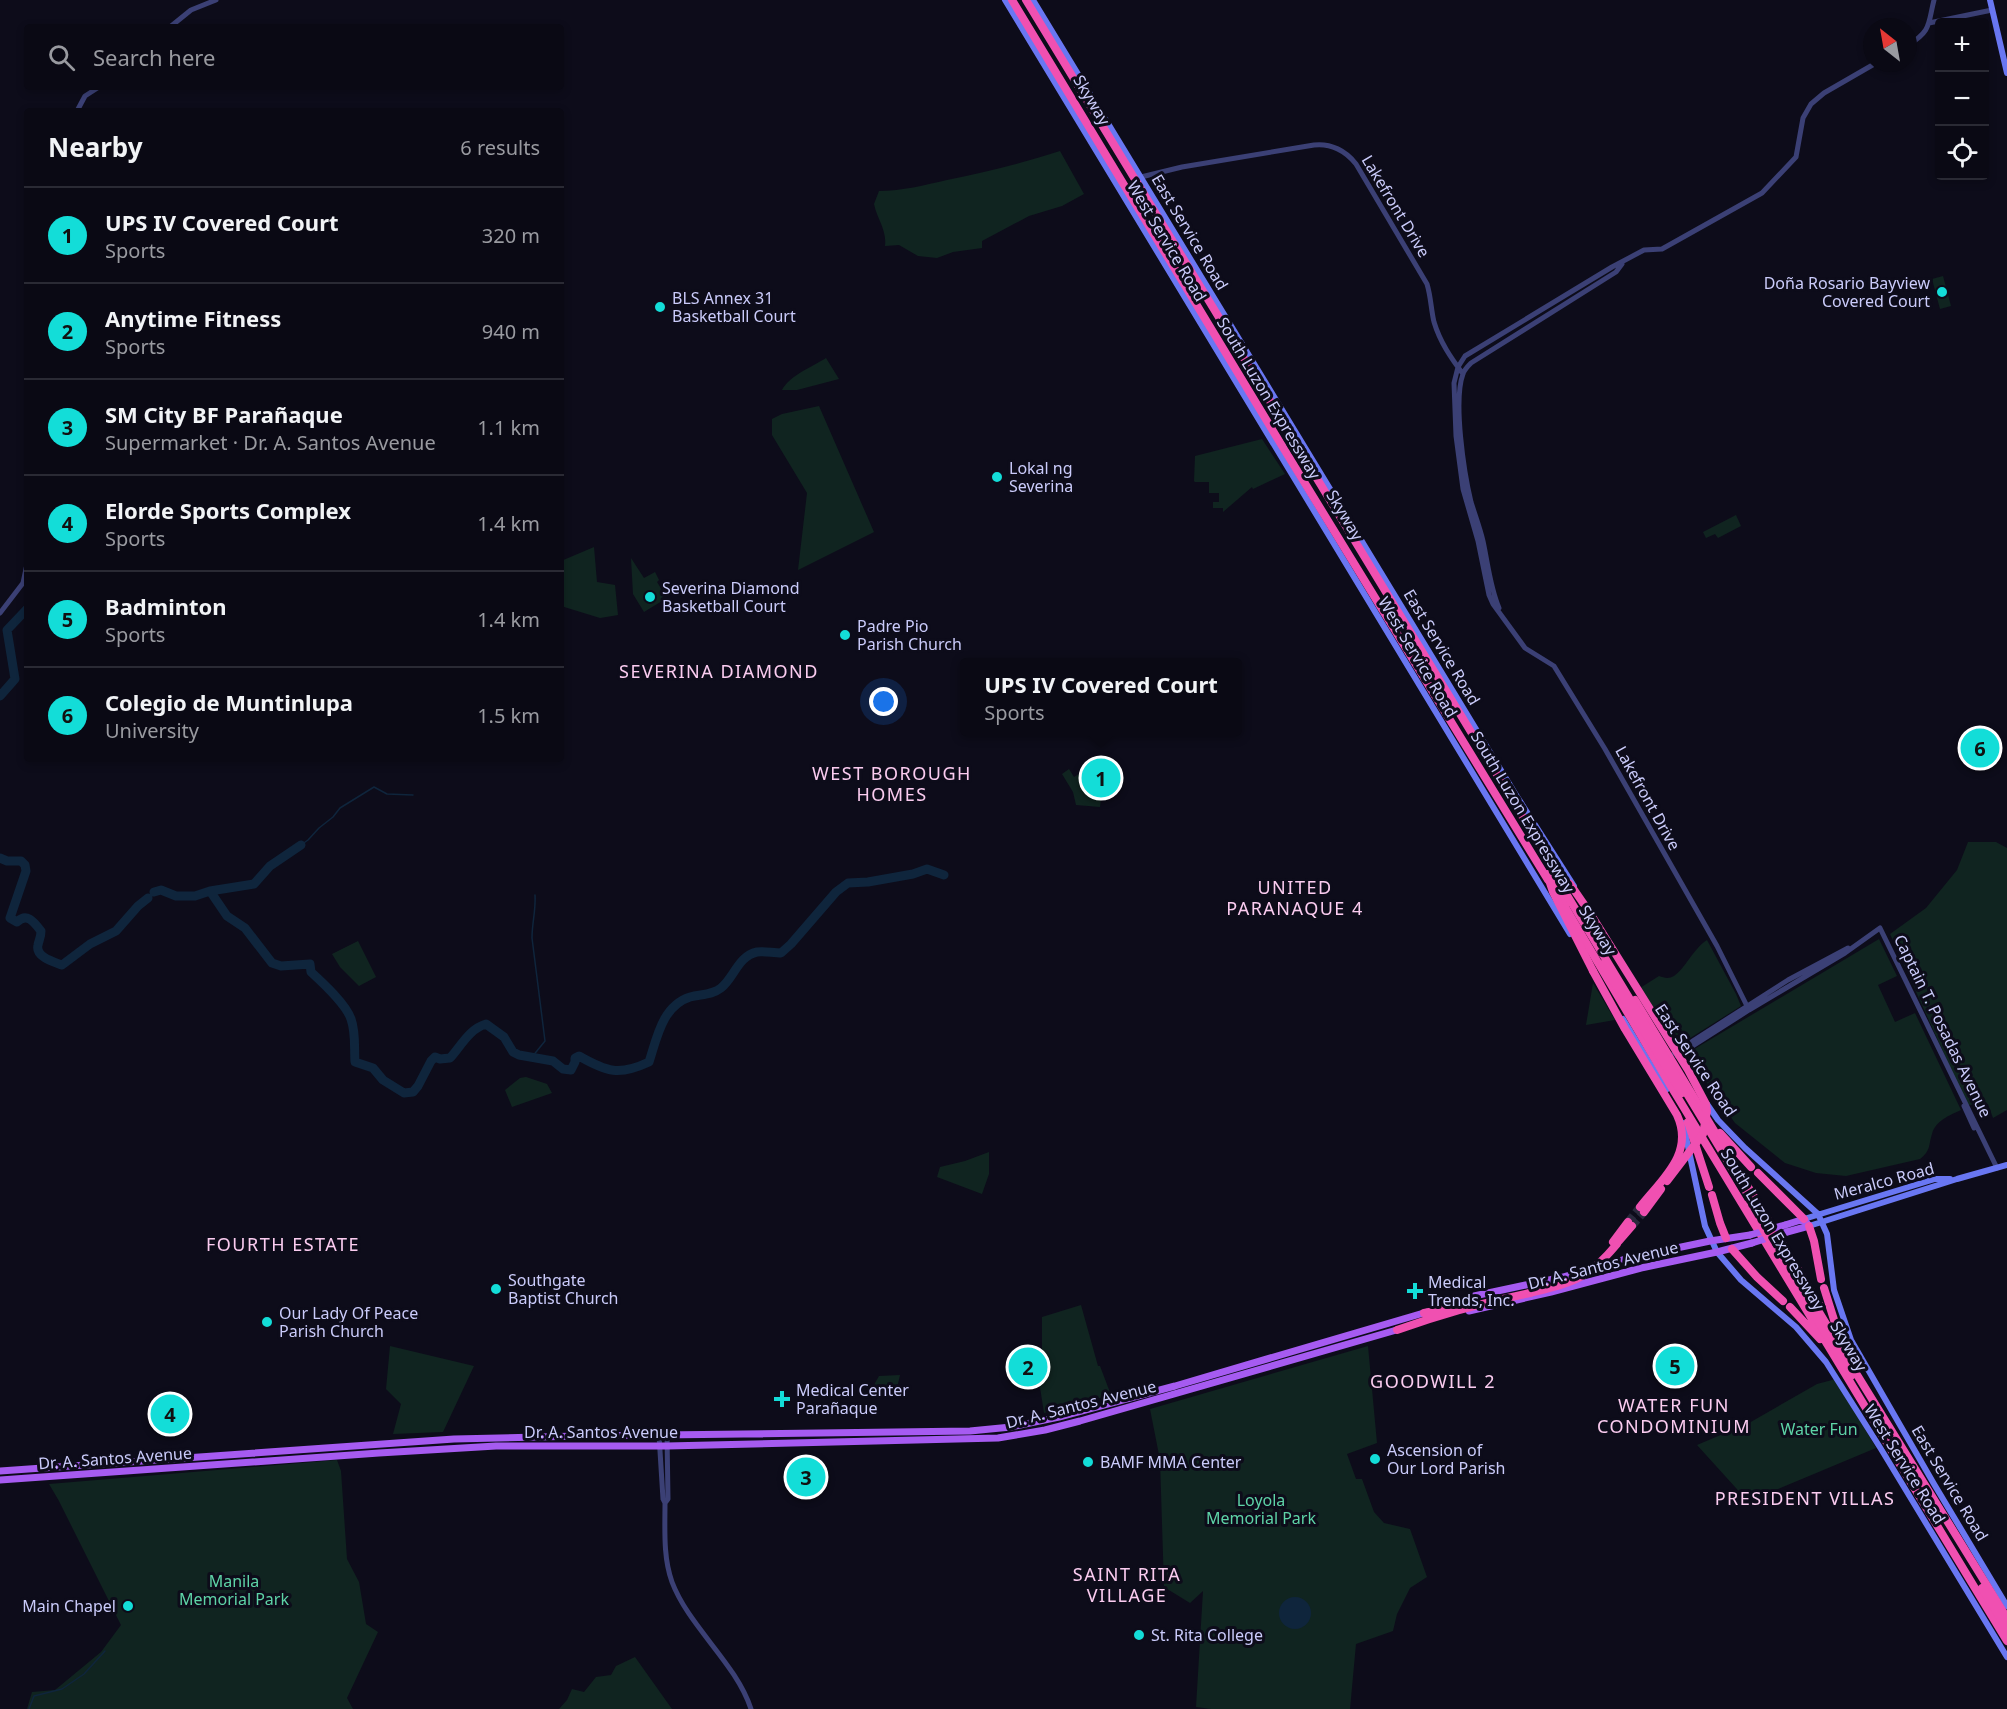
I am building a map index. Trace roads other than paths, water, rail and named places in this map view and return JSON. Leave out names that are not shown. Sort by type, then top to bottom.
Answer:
[{"type":"highway","name":"Skyway","points":[[1014,0],[2007,1617]]},
{"type":"highway","name":"South Luzon Expressway","points":[[1014,0],[2007,1641]]},
{"type":"highway","name":"Skyway","points":[[1024,0],[1846,1368],[2007,1629]]},
{"type":"highway","name":"South Luzon Expressway","points":[[1024,0],[1698,1103],[2007,1617]]},
{"type":"highway","points":[[1550,873],[1570,884],[1590,913],[1688,1070],[1706,1104],[1703,1134],[1642,1209],[1677,1160],[1682,1141],[1680,1123],[1624,1029],[1580,947],[1553,892],[1550,873]]},
{"type":"highway","points":[[1672,1088],[1690,1125],[1709,1186]]},
{"type":"highway","points":[[1698,1103],[1728,1144],[1804,1219]]},
{"type":"highway","points":[[1712,1196],[1726,1238]]},
{"type":"highway","points":[[1424,1313],[1571,1282],[1590,1273],[1603,1260],[1630,1224]]},
{"type":"highway","points":[[1809,1227],[1821,1279]]},
{"type":"highway","points":[[1732,1249],[1751,1271],[1783,1301]]},
{"type":"highway","points":[[1824,1288],[1835,1323],[1854,1363]]},
{"type":"highway","points":[[1397,1330],[1433,1317],[1529,1291]]},
{"type":"highway","points":[[1790,1307],[1823,1342],[1844,1372]]},
{"type":"main road","name":"West Service Road","points":[[1005,0],[1677,1109],[1686,1135],[1701,1211],[1710,1241],[1741,1280],[1796,1327],[1826,1362],[2007,1657]]},
{"type":"main road","name":"East Service Road","points":[[1033,0],[1566,874],[1644,1006],[1678,1054],[1718,1120],[1824,1222],[1829,1241],[1837,1302],[1851,1340],[2007,1606]]},
{"type":"main road","points":[[1990,0],[2007,73]]},
{"type":"main road","name":"Meralco Road","points":[[1824,1222],[2007,1165]]},
{"type":"main road","name":"Meralco Road","points":[[1818,1214],[1935,1179],[1957,1179]]},
{"type":"main road","name":"Dr. A. Santos Avenue","points":[[1786,1229],[1818,1214]]},
{"type":"main road","points":[[1804,1219],[1809,1227]]},
{"type":"main road","name":"Dr. A. Santos Avenue","points":[[1238,1372],[1632,1270],[1732,1249],[1751,1239],[1786,1229],[1809,1227],[1824,1222]]},
{"type":"main road","name":"Dr. A. Santos Avenue","points":[[0,1480],[507,1446],[663,1446],[999,1438],[1045,1430],[1229,1375],[1474,1296],[1693,1244],[1726,1238],[1751,1239]]},
{"type":"main road","points":[[1726,1238],[1732,1249]]},
{"type":"main road","points":[[1693,1244],[1695,1256]]},
{"type":"main road","name":"Dr. A. Santos Avenue","points":[[0,1471],[447,1439],[998,1429],[1059,1417],[1229,1375]]},
{"type":"street","points":[[174,24],[191,10],[216,0]]},
{"type":"street","points":[[1917,38],[1929,27],[1934,0]]},
{"type":"street","points":[[1929,23],[1992,10]]},
{"type":"street","points":[[1458,367],[1465,356],[1612,267],[1644,250],[1662,249],[1762,193],[1796,157],[1803,118],[1811,104],[1824,93],[1863,70]]},
{"type":"street","points":[[79,108],[85,96],[94,90]]},
{"type":"street","name":"Lakefront Drive","points":[[1141,177],[1182,167],[1314,145],[1341,150],[1349,155],[1427,284],[1437,329],[1444,347],[1463,374],[1460,387],[1460,423],[1467,479],[1471,502],[1483,540],[1493,593],[1503,616]]},
{"type":"street","points":[[1463,374],[1470,363],[1616,272],[1623,262]]},
{"type":"street","name":"Lakefront Drive","points":[[1458,367],[1454,383],[1455,423],[1463,489],[1493,604],[1525,648],[1554,666],[1605,749],[1717,946],[1747,1008]]},
{"type":"street","points":[[0,613],[23,583],[24,578]]},
{"type":"street","name":"Captain T. Posadas Avenue","points":[[1747,1008],[1797,975],[1879,929],[1996,1168]]},
{"type":"street","points":[[1678,1054],[1747,1008]]},
{"type":"street","points":[[663,1435],[668,1499],[665,1503],[666,1557],[672,1582],[742,1690],[750,1709]]},
{"type":"water","points":[[1295,1597],[1306,1602],[1311,1613],[1306,1624],[1295,1629],[1284,1624],[1279,1613],[1284,1602]]},
{"type":"waterway","points":[[0,696],[15,679],[7,630],[24,612]]},
{"type":"waterway","points":[[301,845],[340,808],[374,787],[387,794],[413,795]]},
{"type":"waterway","points":[[154,892],[161,890],[176,896],[195,896],[210,891],[254,884],[270,866],[301,845]]},
{"type":"waterway","points":[[0,858],[7,861],[21,861],[25,865],[26,871],[10,918],[17,922],[27,918],[33,922],[41,931],[39,953],[62,965],[90,944],[116,931],[148,898]]},
{"type":"waterway","points":[[210,891],[227,916],[245,928],[272,963],[281,966],[310,964],[311,972],[334,994],[351,1019],[354,1030],[355,1062],[373,1068],[383,1080],[404,1093],[413,1092],[435,1057],[450,1058],[470,1034],[486,1024],[504,1037],[513,1052],[553,1061],[563,1069],[571,1070],[575,1058],[579,1056],[598,1066],[613,1070],[629,1069],[649,1062],[658,1033],[673,1008],[690,997],[721,988],[745,958],[751,954],[781,953],[836,892],[848,883],[868,882],[913,874],[927,869],[944,875]]},
{"type":"waterway","points":[[532,1057],[545,1041],[532,938],[535,895]]},
{"type":"waterway","points":[[29,1709],[34,1696],[62,1689],[84,1674],[105,1651]]},
{"type":"tunnel","points":[[1628,1222],[1640,1207]]},
{"type":"tunnel","points":[[1632,1226],[1644,1212]]},
{"type":"place","name":"Doña Rosario Bayview Covered Court","points":[[1942,292]]},
{"type":"place","name":"BLS Annex 31 Basketball Court","points":[[660,307]]},
{"type":"place","name":"Lokal ng Severina","points":[[997,477]]},
{"type":"place","name":"Severina Diamond Basketball Court","points":[[650,597]]},
{"type":"place","name":"Padre Pio Parish Church","points":[[845,635]]},
{"type":"place","name":"Colegio de Muntinlupa","points":[[1980,748]]},
{"type":"place","name":"UPS IV Covered Court","points":[[1101,778]]},
{"type":"place","name":"Southgate Baptist Church","points":[[496,1289]]},
{"type":"place","name":"Medical Trends, Inc.","points":[[1415,1291]]},
{"type":"place","name":"Our Lady Of Peace Parish Church","points":[[267,1322]]},
{"type":"place","name":"Badminton","points":[[1675,1366]]},
{"type":"place","name":"Anytime Fitness","points":[[1028,1367]]},
{"type":"place","name":"Medical Center Parañaque","points":[[782,1399]]},
{"type":"place","name":"Elorde Sports Complex","points":[[170,1414]]},
{"type":"place","name":"Ascension of Our Lord Parish","points":[[1375,1459]]},
{"type":"place","name":"BAMF MMA Center","points":[[1088,1462]]},
{"type":"place","name":"SM City BF Parañaque","points":[[806,1477]]},
{"type":"place","name":"Main Chapel","points":[[128,1606]]},
{"type":"place","name":"St. Rita College","points":[[1139,1635]]},
{"type":"district","name":"SEVERINA DIAMOND","points":[[719,672]]},
{"type":"district","name":"WEST BOROUGH HOMES","points":[[892,784]]},
{"type":"district","name":"UNITED PARANAQUE 4","points":[[1295,898]]},
{"type":"district","name":"FOURTH ESTATE","points":[[283,1245]]},
{"type":"district","name":"GOODWILL 2","points":[[1433,1382]]},
{"type":"district","name":"WATER FUN CONDOMINIUM","points":[[1674,1416]]},
{"type":"district","name":"PRESIDENT VILLAS","points":[[1805,1499]]},
{"type":"district","name":"SAINT RITA VILLAGE","points":[[1127,1585]]},
{"type":"park label","name":"Water Fun","points":[[1819,1429]]},
{"type":"park label","name":"Loyola Memorial Park","points":[[1261,1509]]},
{"type":"park label","name":"Manila Memorial Park","points":[[234,1590]]}]
